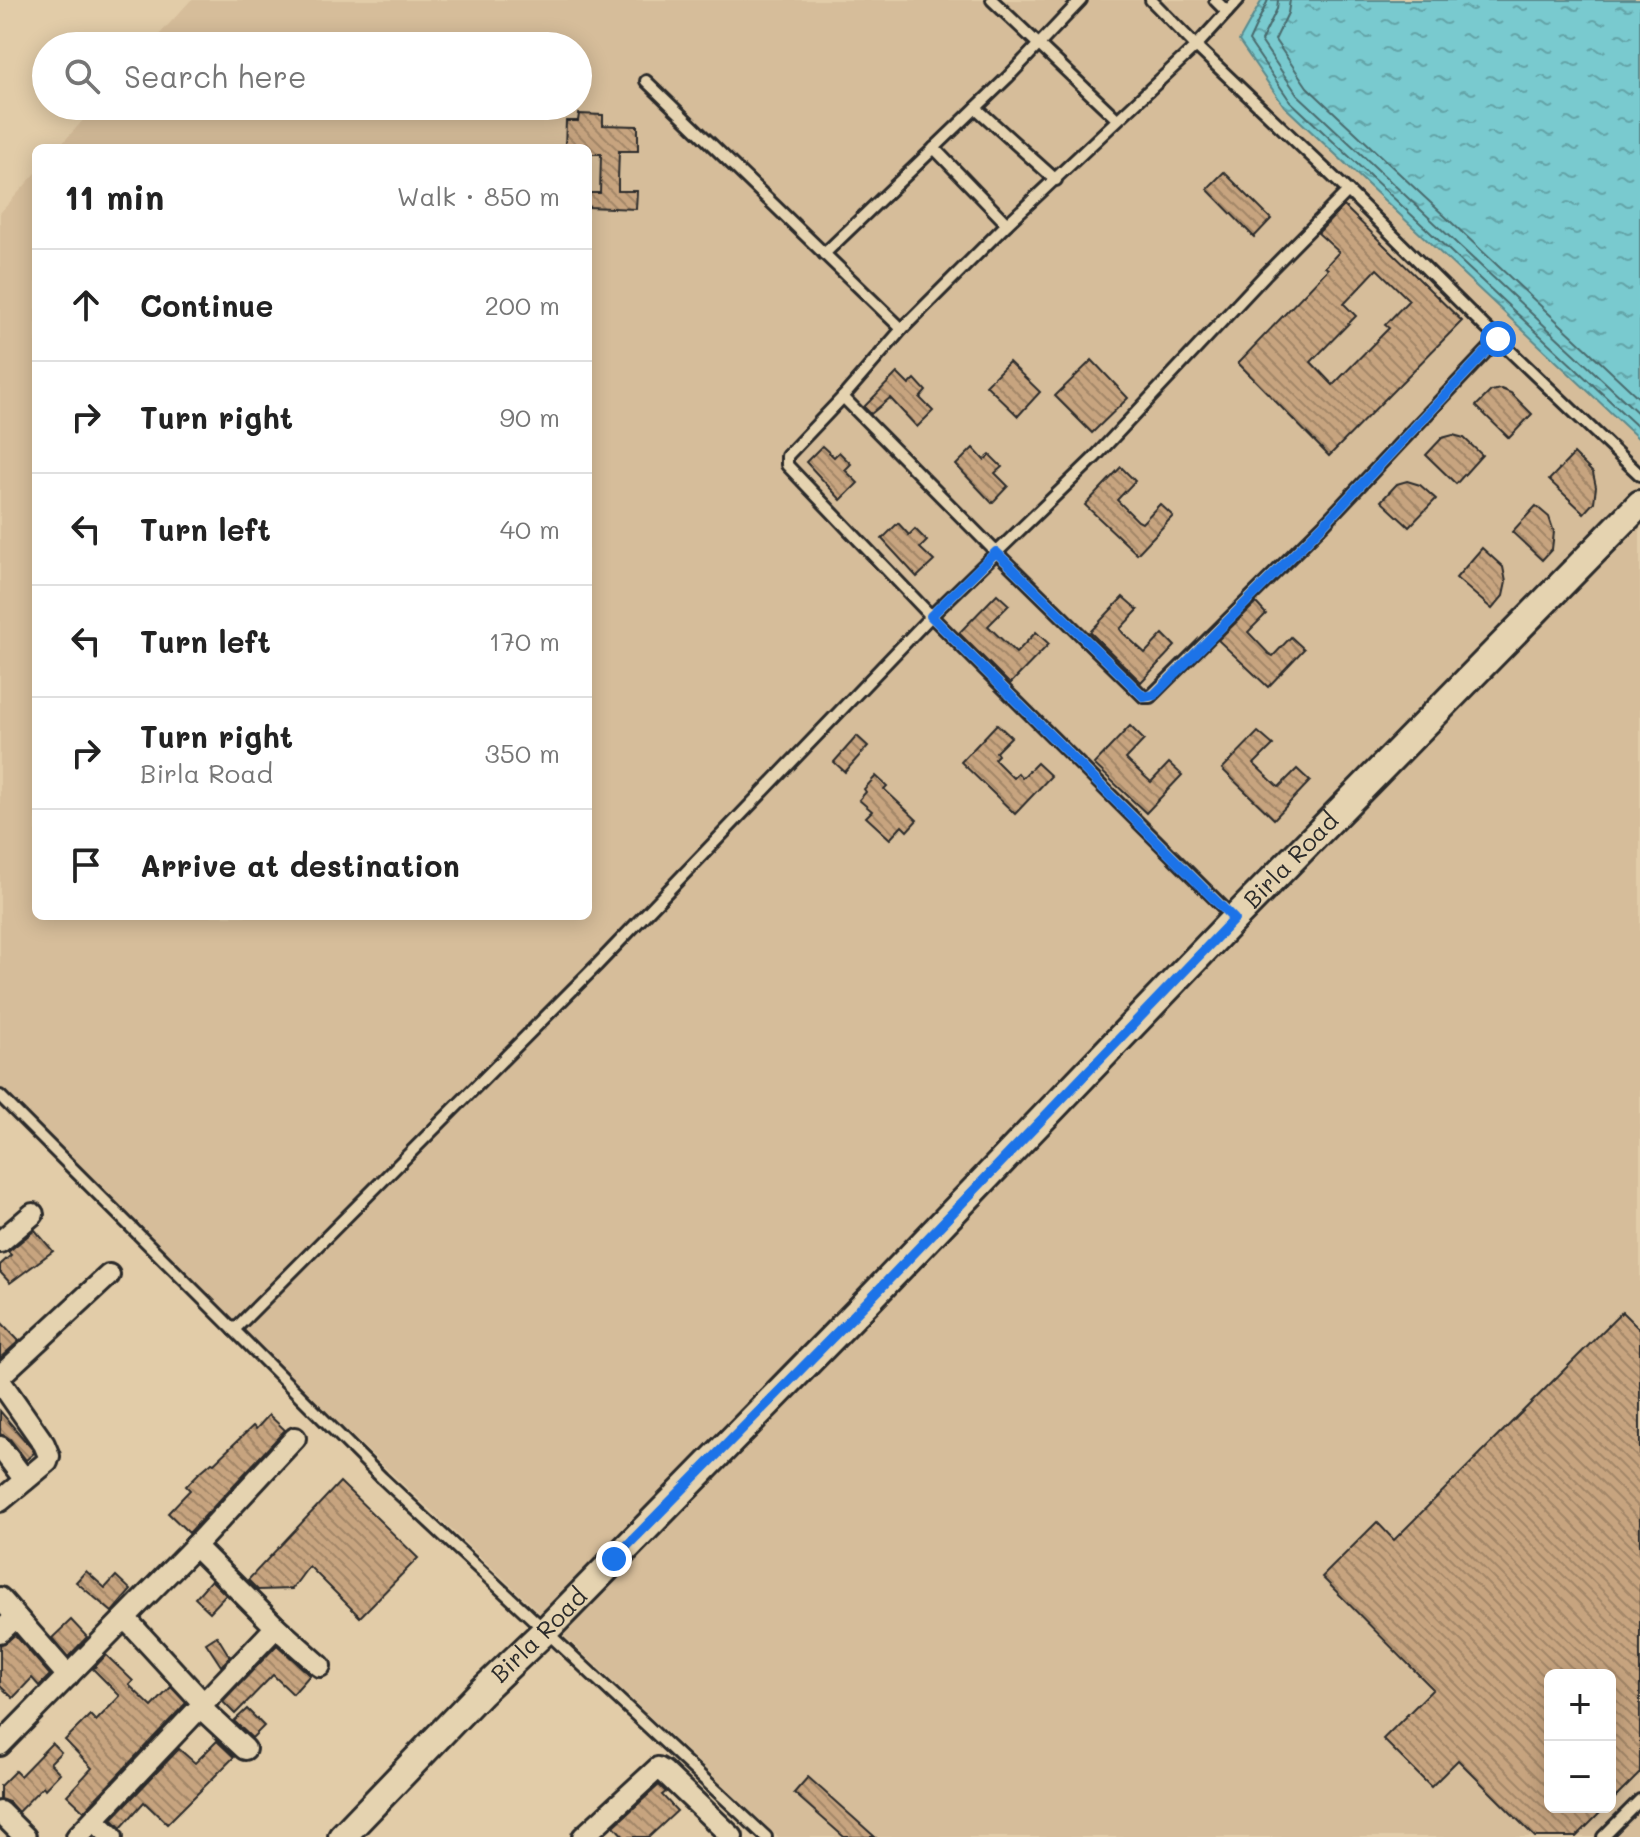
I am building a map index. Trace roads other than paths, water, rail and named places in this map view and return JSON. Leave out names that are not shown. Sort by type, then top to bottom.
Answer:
[{"type":"street","name":"Birla Road","points":[[342,1837],[867,1302],[1234,919],[1640,504]]},
{"type":"street","points":[[0,1242],[33,1214]]},
{"type":"street","points":[[0,1501],[47,1462],[48,1452],[0,1379],[109,1275]]},
{"type":"street","points":[[0,1745],[195,1546],[295,1438]]},
{"type":"street","points":[[0,1447],[25,1480]]},
{"type":"street","points":[[195,1546],[320,1666]]},
{"type":"street","points":[[0,1598],[68,1676]]},
{"type":"street","points":[[0,1632],[16,1617]]},
{"type":"street","points":[[125,1618],[245,1749]]},
{"type":"street","points":[[77,1837],[276,1627]]},
{"type":"street","points":[[583,1837],[658,1768],[732,1837]]},
{"type":"street","points":[[0,1812],[25,1837]]},
{"type":"street","points":[[94,1820],[112,1837]]},
{"type":"lane","points":[[992,0],[1117,119]]},
{"type":"lane","points":[[824,254],[976,108],[1081,0]]},
{"type":"lane","points":[[1151,0],[1640,475]]},
{"type":"lane","points":[[1215,0],[1227,12]]},
{"type":"lane","points":[[1234,919],[931,616],[786,463],[787,456],[902,329],[1007,224],[1196,46],[1238,0]]},
{"type":"lane","points":[[646,81],[902,329]]},
{"type":"lane","points":[[976,108],[1056,180]]},
{"type":"lane","points":[[934,148],[1007,224]]},
{"type":"lane","points":[[234,1330],[597,965],[931,616],[1094,458],[1348,191]]},
{"type":"lane","points":[[843,397],[1144,697],[1150,697],[1323,525],[1498,339]]},
{"type":"lane","points":[[0,1096],[382,1478],[766,1837]]},
{"type":"lane","points":[[1603,1837],[1640,1800]]},
{"type":"water","points":[[1262,0],[1640,0],[1640,440],[1284,106],[1239,41]]}]
